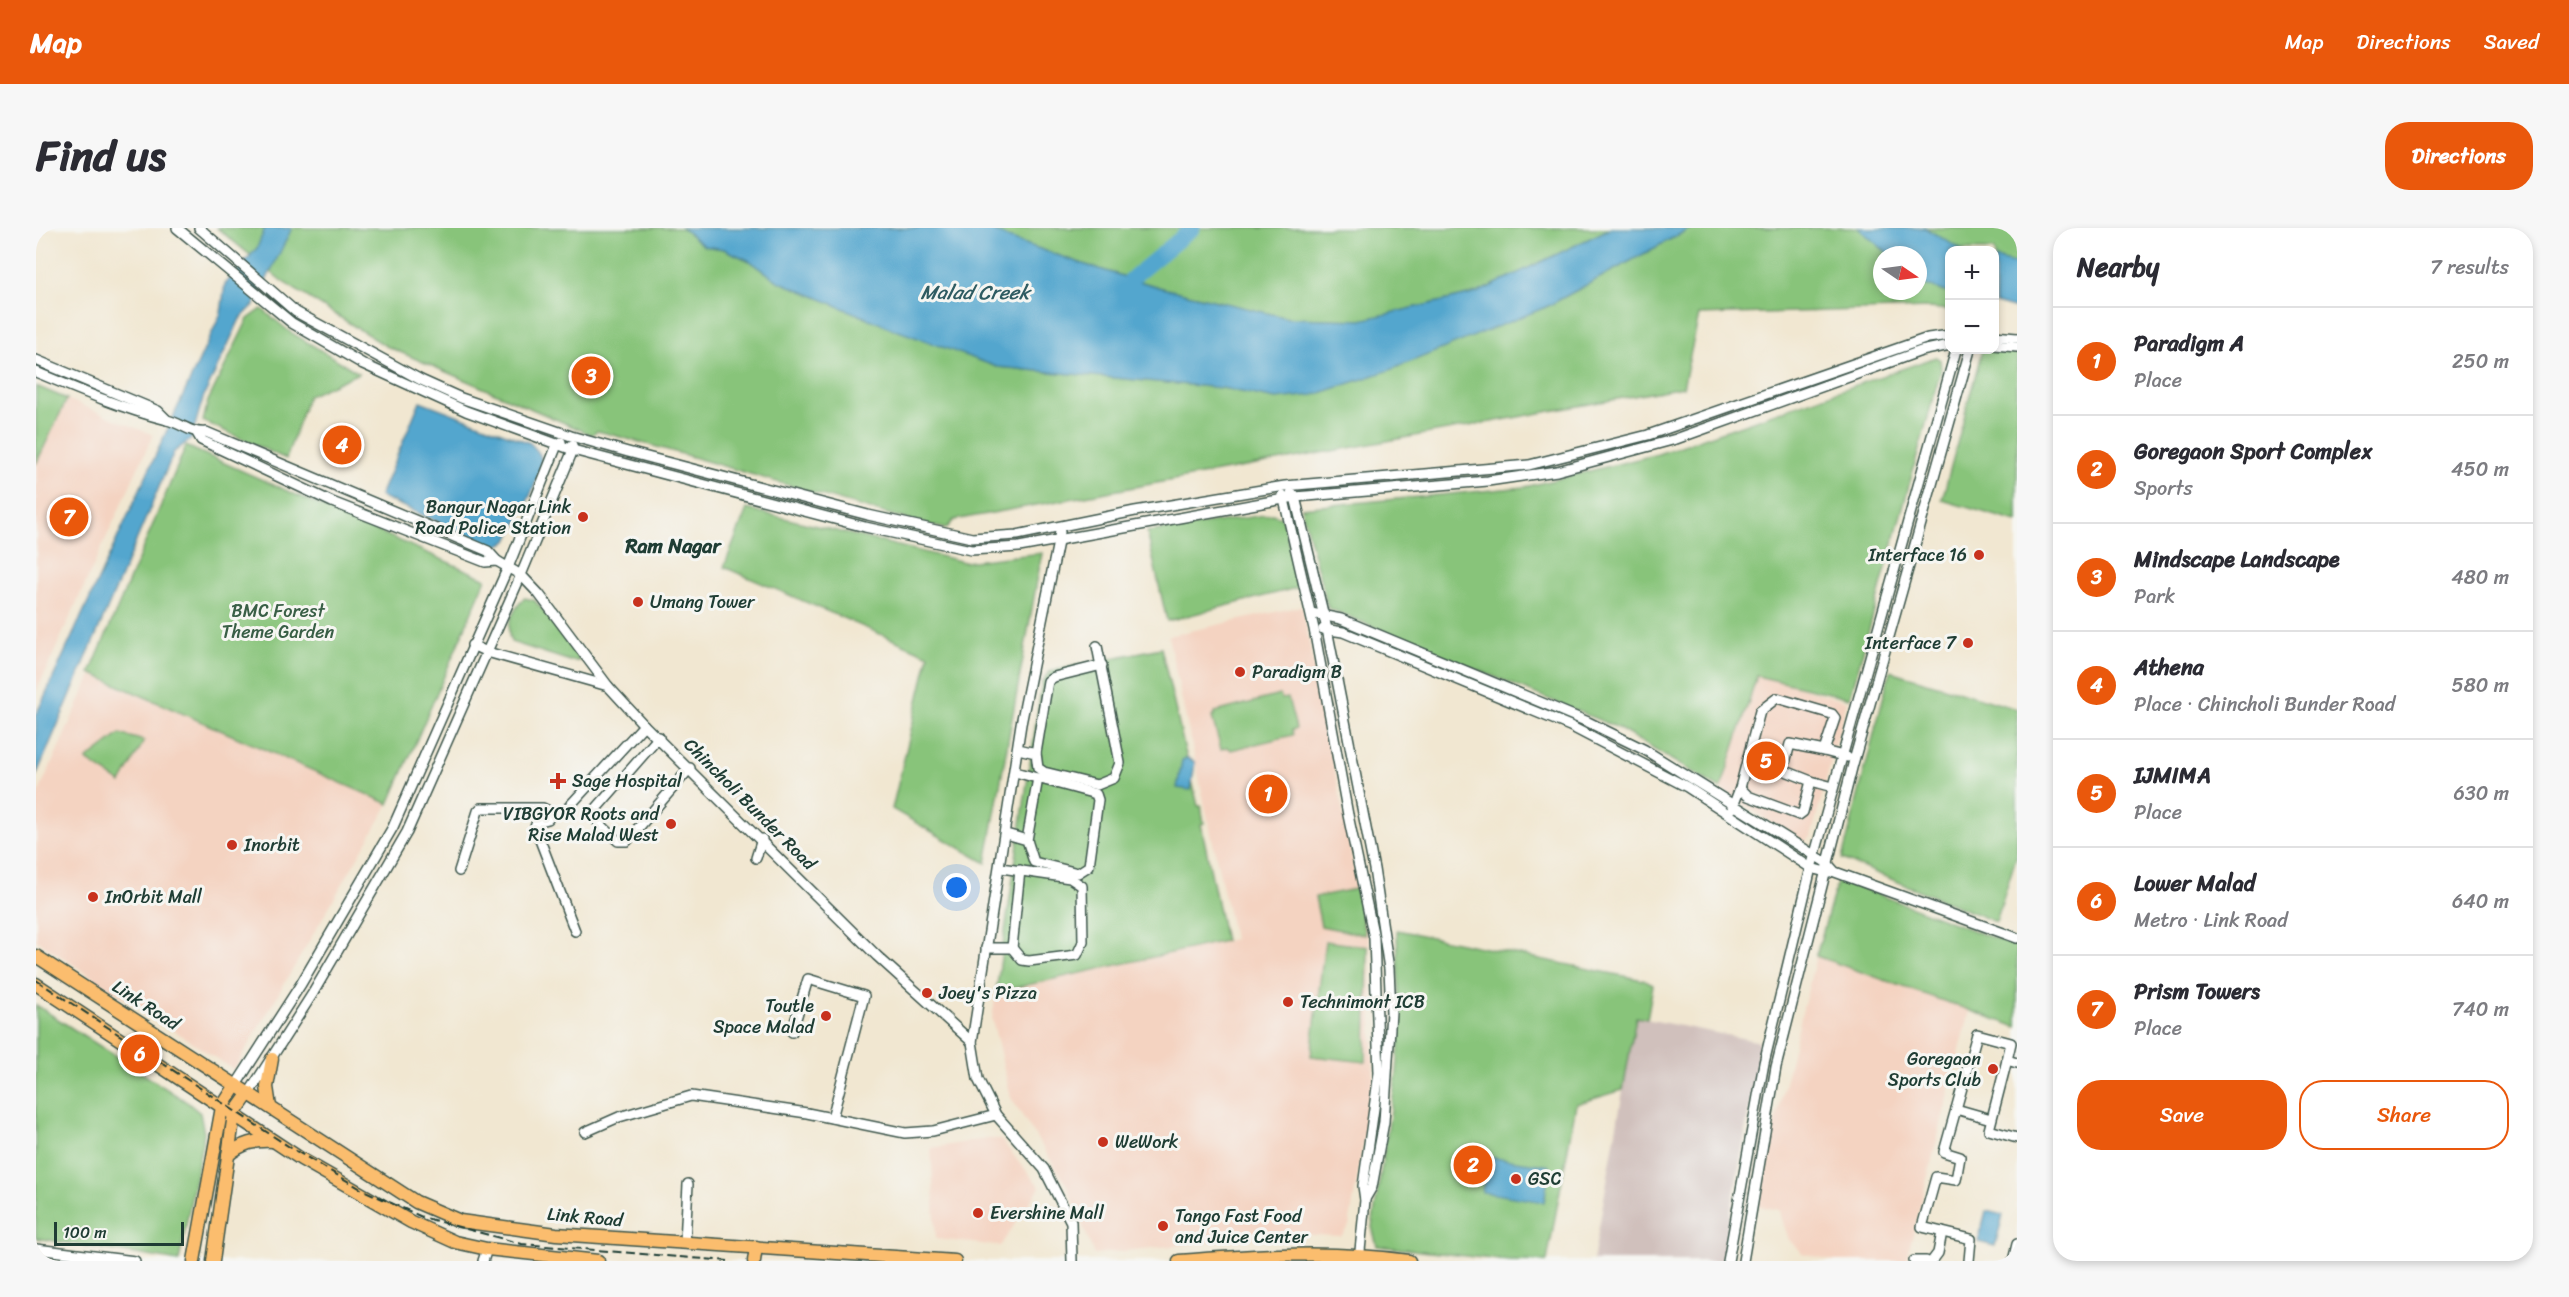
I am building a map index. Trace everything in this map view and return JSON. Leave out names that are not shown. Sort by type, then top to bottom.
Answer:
[{"type":"main road","name":"Link Road","points":[[36,956],[416,1202],[460,1221],[556,1233],[955,1261]]},
{"type":"main road","points":[[36,984],[274,1141],[411,1222],[485,1255],[598,1261]]},
{"type":"main road","points":[[270,1107],[267,1087],[272,1059]]},
{"type":"main road","points":[[194,1261],[222,1107],[236,1084]]},
{"type":"main road","points":[[213,1261],[234,1114],[249,1093]]},
{"type":"main road","points":[[228,1155],[254,1140],[274,1141]]},
{"type":"main road","points":[[754,1261],[756,1247]]},
{"type":"main road","points":[[1179,1261],[1254,1256],[1362,1257],[1409,1261]]},
{"type":"street","points":[[177,228],[292,323],[352,358],[466,411],[573,450],[951,547],[991,550],[1283,498],[1488,481],[1557,471],[1676,439],[1921,351],[1945,346]]},
{"type":"street","points":[[199,228],[273,295],[323,328],[421,380],[461,398],[571,436],[868,515],[954,535],[990,538],[1285,486],[1529,465],[1648,435],[1928,338],[1945,336]]},
{"type":"street","points":[[1999,336],[2017,338]]},
{"type":"street","points":[[1999,345],[2017,346]]},
{"type":"street","points":[[1728,1261],[1764,1063],[1814,856],[1955,354]]},
{"type":"street","points":[[1743,1261],[1776,1067],[1799,977],[1830,873],[1827,863],[1855,759],[1969,354]]},
{"type":"street","points":[[36,360],[158,411],[168,420],[196,433],[201,440],[332,502],[485,562],[497,561]]},
{"type":"street","points":[[36,372],[155,419],[168,420]]},
{"type":"street","points":[[196,433],[206,432],[488,551],[497,561]]},
{"type":"street","points":[[236,1084],[301,984],[393,827],[509,566],[557,445],[571,436]]},
{"type":"street","points":[[249,1093],[272,1059],[407,832],[521,575],[573,450],[571,436]]},
{"type":"street","points":[[1285,486],[1295,497],[1324,615],[1385,932],[1391,1012],[1384,1122],[1372,1187],[1365,1200]]},
{"type":"street","points":[[1285,486],[1283,498],[1311,613],[1348,815],[1374,938],[1379,1073],[1363,1186],[1365,1200],[1362,1257]]},
{"type":"street","points":[[1060,527],[1060,538],[1018,749],[972,1042],[978,1079],[996,1115],[1044,1169],[1071,1222],[1072,1261]]},
{"type":"street","name":"Chincholi Bunder Road","points":[[497,561],[521,575],[608,686],[644,725],[762,839],[877,956],[972,1042]]},
{"type":"street","points":[[1311,613],[1341,619],[1601,729],[1645,750],[1811,868],[2017,938]]},
{"type":"street","points":[[1314,629],[1327,629],[1354,636],[1570,726],[1732,810],[1827,863]]},
{"type":"street","points":[[472,645],[487,652],[608,686]]},
{"type":"street","points":[[1097,646],[1102,666],[1120,763],[1114,778],[1097,785],[1044,772],[1038,768],[1036,753],[1048,681],[1054,677],[1102,666]]},
{"type":"street","points":[[1732,810],[1760,711],[1767,703],[1777,698],[1832,714],[1835,718],[1824,751]]},
{"type":"street","points":[[459,872],[478,811],[481,808],[543,808],[553,813],[564,812],[644,725]]},
{"type":"street","points":[[1597,739],[1601,729]]},
{"type":"street","points":[[659,737],[595,810],[594,818],[618,842],[627,841],[690,768]]},
{"type":"street","points":[[1833,787],[1783,770],[1790,744],[1855,759]]},
{"type":"street","points":[[1018,749],[1036,753]]},
{"type":"street","points":[[1015,772],[1038,778],[1096,794],[1098,800],[1089,866],[1078,873],[1037,863],[1031,858],[1027,840],[1038,778]]},
{"type":"street","points":[[1740,788],[1748,796],[1800,815],[1803,812],[1811,781]]},
{"type":"street","points":[[553,813],[548,819],[537,822],[535,826],[575,931]]},
{"type":"street","points":[[1006,834],[1027,840]]},
{"type":"street","points":[[756,858],[762,839]]},
{"type":"street","points":[[1000,868],[1020,870],[1070,878],[1082,886],[1083,942],[1077,955],[1029,961],[1022,960],[1012,948],[1020,870]]},
{"type":"street","points":[[1362,880],[1375,876]]},
{"type":"street","points":[[987,948],[1012,948]]},
{"type":"street","points":[[1786,974],[1799,977]]},
{"type":"street","points":[[792,1032],[808,979],[864,996],[832,1118]]},
{"type":"street","points":[[1969,1261],[1971,1239],[1922,1227],[1936,1177],[1953,1182],[1956,1180],[1960,1158],[1944,1152],[1977,1034],[2011,1043],[2012,1062],[1989,1130],[2017,1138]]},
{"type":"street","points":[[258,1051],[272,1059]]},
{"type":"street","points":[[1764,1063],[1776,1067]]},
{"type":"street","points":[[585,1132],[619,1117],[691,1096],[832,1118],[905,1133],[933,1131],[996,1115]]},
{"type":"street","points":[[1956,1109],[1991,1119]]},
{"type":"street","points":[[1744,1168],[1758,1170]]},
{"type":"street","points":[[685,1242],[688,1184]]},
{"type":"street","points":[[1932,1261],[1938,1253],[1942,1232]]},
{"type":"street","points":[[2013,1261],[2017,1244]]},
{"type":"street","points":[[36,1249],[131,1261]]},
{"type":"street","points":[[1914,1261],[1915,1259],[1926,1261]]},
{"type":"shaded area","points":[[36,386],[153,435],[36,692]]},
{"type":"shaded area","points":[[1302,606],[1369,943],[1374,1078],[1349,1226],[1341,1236],[1290,1234],[1094,1254],[1067,1185],[1011,1098],[992,1019],[996,992],[1234,939],[1168,636]]},
{"type":"shaded area","name":"InOrbit Mall","points":[[91,675],[389,804],[234,1070],[36,940],[36,799]]},
{"type":"shaded area","points":[[1757,675],[1847,701],[1811,837],[1801,843],[1721,789]]},
{"type":"shaded area","points":[[1816,956],[1970,1011],[1906,1261],[1835,1261],[1802,1253],[1789,1240],[1779,1210],[1755,1205]]},
{"type":"shaded area","points":[[1636,1017],[1761,1042],[1722,1261],[1593,1261]]},
{"type":"shaded area","name":"Evershine Mall","points":[[986,1139],[1000,1139],[1040,1187],[1000,1246],[936,1239],[931,1148]]},
{"type":"green space","points":[[217,228],[682,228],[704,246],[724,249],[750,261],[778,281],[997,367],[1222,388],[1276,399],[1546,307],[1691,228],[1858,228],[1879,246],[1873,246],[1873,300],[1927,300],[1927,286],[1945,292],[1945,310],[1929,308],[1699,315],[1683,387],[954,520],[946,529],[641,442],[597,431],[592,435],[386,346],[283,282]]},
{"type":"green space","points":[[988,228],[1611,228],[1477,293],[1362,320],[1288,318],[1162,288],[1086,265],[1008,238]]},
{"type":"green space","points":[[1925,228],[2017,228],[2017,264],[1999,259],[1999,246],[1954,246]]},
{"type":"green space","points":[[262,309],[290,332],[359,373],[308,396],[286,459],[203,421],[208,401],[248,319]]},
{"type":"green space","points":[[1999,350],[2017,351],[2017,522],[1942,500],[1981,354],[1999,354]]},
{"type":"green space","points":[[1936,357],[1940,360],[1941,370],[1850,698],[1757,676],[1721,789],[1616,727],[1328,608],[1301,508],[1525,487],[1658,454]]},
{"type":"green space","points":[[36,386],[67,399],[36,464]]},
{"type":"green space","name":"BMC Forest Theme Garden","points":[[186,446],[486,579],[389,804],[90,673]]},
{"type":"green space","points":[[747,509],[964,562],[1042,553],[986,863],[892,809],[929,655],[724,567]]},
{"type":"green space","points":[[1272,514],[1282,517],[1300,587],[1167,621],[1147,532]]},
{"type":"green space","points":[[524,598],[534,600],[575,645],[579,661],[570,661],[511,642],[509,624],[516,608]]},
{"type":"green space","points":[[1161,648],[1198,806],[1201,806],[1204,823],[1201,824],[1225,941],[996,992],[1042,682],[1050,671]]},
{"type":"green space","points":[[1890,671],[2017,709],[2017,854],[1996,922],[1842,859]]},
{"type":"green space","points":[[1280,695],[1282,699],[1288,698],[1296,728],[1292,730],[1293,735],[1231,750],[1228,747],[1221,749],[1212,717],[1215,712]]},
{"type":"green space","points":[[120,734],[144,741],[121,783],[86,760]]},
{"type":"green space","points":[[1838,879],[2017,947],[2017,1027],[1816,956]]},
{"type":"green space","points":[[1356,889],[1365,935],[1321,926],[1315,897]]},
{"type":"green space","points":[[1397,930],[1643,980],[1653,985],[1647,1019],[1636,1017],[1623,1090],[1576,1104],[1547,1261],[1510,1261],[1377,1246],[1372,1227],[1397,1072],[1400,1031]]},
{"type":"green space","points":[[1325,941],[1368,947],[1366,1062],[1311,1056]]},
{"type":"green space","points":[[36,1005],[187,1102],[200,1113],[204,1133],[179,1261],[36,1238]]},
{"type":"water","points":[[265,228],[292,228],[254,305],[240,319],[203,398],[191,439],[174,452],[36,776],[36,715],[221,313],[225,284],[257,248]]},
{"type":"water","name":"Malad Creek","points":[[682,228],[988,228],[1008,238],[1086,265],[1162,288],[1288,318],[1361,320],[1477,293],[1611,228],[1691,228],[1546,307],[1390,370],[1314,395],[1276,399],[1222,388],[997,367],[893,329],[778,281],[750,261],[724,249],[704,246]]},
{"type":"water","points":[[1858,228],[1925,228],[1955,246],[1945,246],[1945,292],[1927,286],[1927,246],[1879,246]]},
{"type":"water","points":[[1999,259],[2017,264],[2017,309],[1999,304]]},
{"type":"water","points":[[420,401],[530,443],[537,450],[541,458],[539,475],[508,541],[497,546],[489,545],[380,496]]},
{"type":"water","points":[[1187,758],[1195,762],[1191,790],[1177,788],[1182,760]]},
{"type":"water","name":"GSC","points":[[1488,1157],[1550,1166],[1544,1202],[1482,1192]]},
{"type":"water","points":[[1986,1211],[2003,1215],[1995,1246],[1978,1242]]},
{"type":"waterway","points":[[1131,279],[1193,228]]},
{"type":"railway","points":[[36,980],[291,1148],[361,1189],[422,1217],[522,1244],[728,1261]]},
{"type":"place","name":"Mindscape Landscape","points":[[591,376]]},
{"type":"place","name":"Athena","points":[[342,445]]},
{"type":"place","name":"Prism Towers","points":[[69,517]]},
{"type":"place","name":"Bangur Nagar Link Road Police Station","points":[[583,517]]},
{"type":"place","name":"Interface 16","points":[[1979,555]]},
{"type":"place","name":"Umang Tower","points":[[638,602]]},
{"type":"place","name":"Interface 7","points":[[1968,643]]},
{"type":"place","name":"Paradigm B","points":[[1240,672]]},
{"type":"place","name":"IJMIMA","points":[[1766,761]]},
{"type":"place","name":"Sage Hospital","points":[[558,781]]},
{"type":"place","name":"Paradigm A","points":[[1268,794]]},
{"type":"place","name":"VIBGYOR Roots and Rise Malad West","points":[[671,824]]},
{"type":"place","name":"Inorbit","points":[[232,845]]},
{"type":"place","name":"InOrbit Mall","points":[[93,897]]},
{"type":"place","name":"Joey's Pizza","points":[[927,993]]},
{"type":"place","name":"Technimont ICB","points":[[1288,1002]]},
{"type":"place","name":"Toutle Space Malad","points":[[826,1016]]},
{"type":"place","name":"Lower Malad","points":[[140,1054]]},
{"type":"place","name":"Goregaon Sports Club","points":[[1993,1069]]},
{"type":"place","name":"WeWork","points":[[1103,1142]]},
{"type":"place","name":"Goregaon Sport Complex","points":[[1473,1165]]},
{"type":"place","name":"GSC","points":[[1516,1179]]},
{"type":"place","name":"Evershine Mall","points":[[978,1213]]},
{"type":"place","name":"Tango Fast Food and Juice Center","points":[[1163,1226]]},
{"type":"district","name":"Ram Nagar","points":[[673,546]]}]
